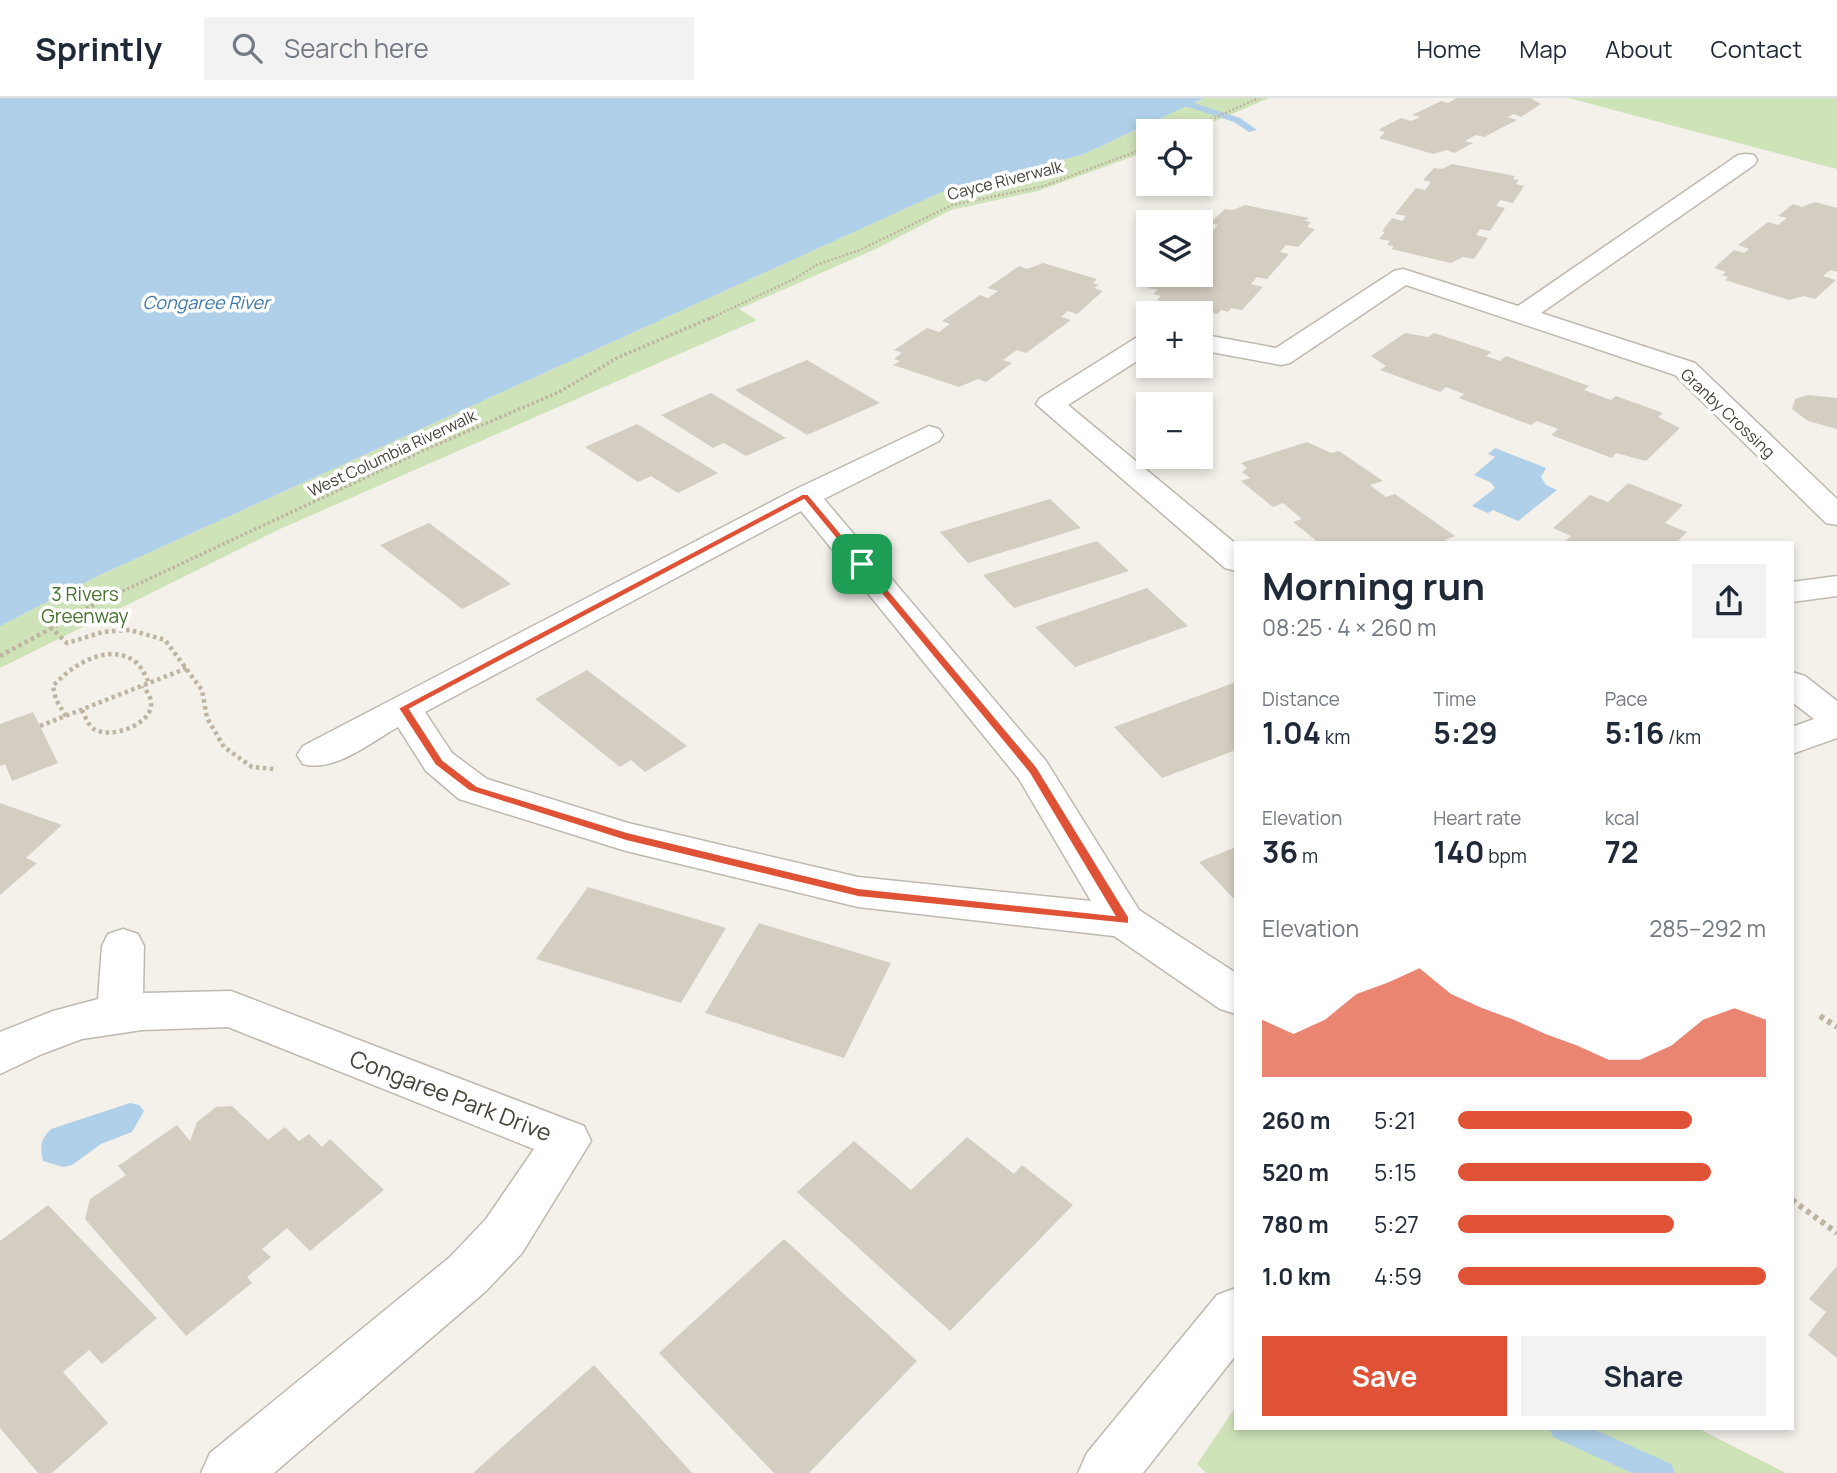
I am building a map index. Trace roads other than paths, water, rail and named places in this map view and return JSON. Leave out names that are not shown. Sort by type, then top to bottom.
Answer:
[{"type":"street","points":[[1521,315],[1745,160]]},
{"type":"street","name":"Granby Crossing","points":[[1213,344],[1281,357],[1403,276],[1685,369],[1837,516]]},
{"type":"street","points":[[1136,350],[1051,404],[1234,559]]},
{"type":"street","points":[[316,755],[805,496],[929,435]]},
{"type":"street","points":[[805,496],[1033,770],[1124,921],[1234,995]]},
{"type":"street","points":[[1794,592],[1837,586]]},
{"type":"street","points":[[1794,686],[1837,722],[1794,739]]},
{"type":"street","points":[[404,708],[439,762],[473,789],[626,836],[858,892],[1124,921]]},
{"type":"street","points":[[120,1014],[123,946]]},
{"type":"street","name":"Congaree Park Drive","points":[[0,1055],[67,1026],[120,1014],[173,1008],[231,1009],[567,1141],[504,1236],[468,1274],[230,1473]]},
{"type":"street","points":[[1107,1473],[1234,1315]]},
{"type":"water","name":"Congaree River","points":[[0,98],[1204,98],[1159,119],[1136,119],[1136,130],[1082,155],[953,187],[100,575],[0,626]]},
{"type":"water","points":[[1495,448],[1546,468],[1541,477],[1546,485],[1557,490],[1518,521],[1493,510],[1488,513],[1472,506],[1495,488],[1490,482],[1474,475],[1495,457],[1488,454]]},
{"type":"water","points":[[130,1103],[139,1105],[144,1111],[132,1132],[101,1144],[72,1165],[63,1167],[43,1161],[42,1143],[51,1129]]},
{"type":"waterway","points":[[1188,104],[1237,120],[1252,130]]},
{"type":"waterway","points":[[1566,1430],[1662,1473]]},
{"type":"park label","name":"3 Rivers Greenway","points":[[85,605]]}]
